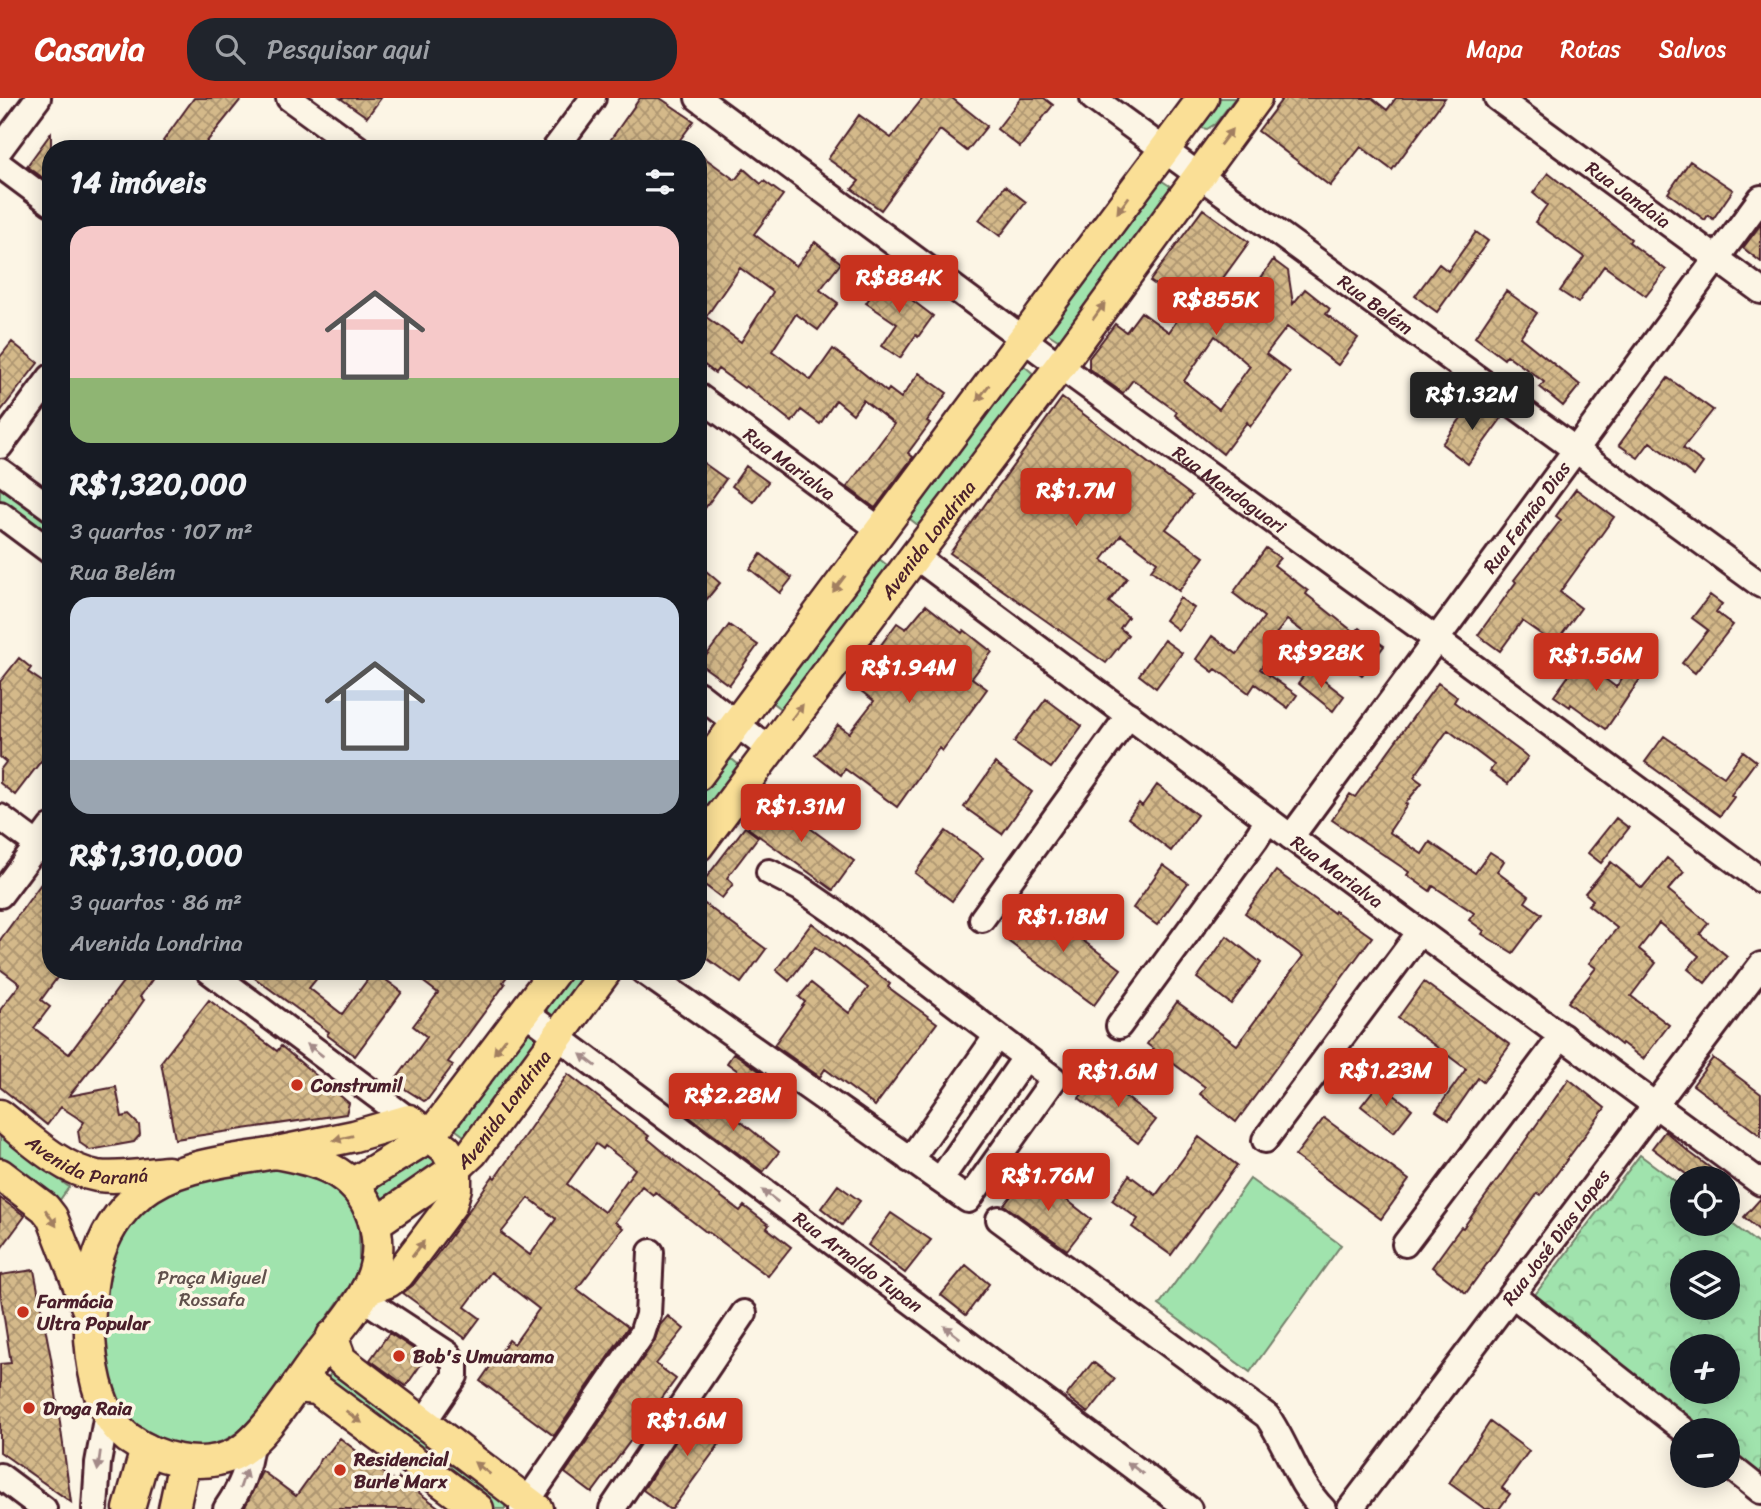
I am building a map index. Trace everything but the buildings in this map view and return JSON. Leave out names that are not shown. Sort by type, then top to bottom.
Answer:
[{"type":"main road","points":[[707,763],[1203,98]]},
{"type":"main road","name":"Avenida Londrina","points":[[707,834],[1060,366],[1256,98]]},
{"type":"main road","points":[[880,530],[915,556]]},
{"type":"main road","name":"Avenida Londrina","points":[[352,1184],[420,1128],[526,1013],[549,980]]},
{"type":"main road","name":"Avenida Londrina","points":[[376,1223],[456,1168],[472,1153],[600,980]]},
{"type":"main road","name":"Avenida Paraná","points":[[0,1115],[76,1170],[96,1176],[120,1177],[183,1171]]},
{"type":"main road","points":[[275,1153],[334,1170],[352,1184],[364,1199],[376,1223],[377,1250],[371,1279],[363,1294],[251,1444],[232,1455],[210,1461],[184,1462],[146,1449],[122,1434],[107,1413],[94,1368],[90,1316],[90,1294],[96,1262],[115,1221],[141,1193],[183,1171],[354,1136],[420,1128],[446,1149],[456,1168],[456,1188],[451,1205],[399,1274],[363,1294]]},
{"type":"main road","points":[[0,1174],[52,1217],[90,1316]]},
{"type":"main road","points":[[332,1336],[341,1360],[528,1506]]},
{"type":"main road","points":[[296,1387],[317,1389],[478,1509]]},
{"type":"main road","points":[[426,1471],[447,1441]]},
{"type":"main road","points":[[128,1509],[146,1449]]},
{"type":"main road","points":[[174,1509],[184,1462]]},
{"type":"street","points":[[0,149],[38,98]]},
{"type":"street","points":[[289,98],[347,140]]},
{"type":"street","points":[[562,140],[593,98]]},
{"type":"street","name":"Rua Mandaguari","points":[[698,98],[1761,880]]},
{"type":"street","name":"Rua Belém","points":[[1093,98],[1761,585]]},
{"type":"street","name":"Rua Jandaia","points":[[1497,98],[1761,291]]},
{"type":"street","points":[[0,165],[42,196]]},
{"type":"street","name":"Rua Fernão Dias","points":[[1291,837],[1761,198]]},
{"type":"street","points":[[0,446],[42,389]]},
{"type":"street","name":"Rua Marialva","points":[[707,403],[880,530]]},
{"type":"street","points":[[0,471],[42,501]]},
{"type":"street","points":[[0,514],[42,545]]},
{"type":"street","name":"Rua Marialva","points":[[915,556],[1761,1184]]},
{"type":"street","points":[[707,701],[769,749]]},
{"type":"street","points":[[982,919],[1129,715]]},
{"type":"street","points":[[0,817],[42,840]]},
{"type":"street","points":[[1119,1026],[1268,820]]},
{"type":"street","points":[[0,895],[42,847]]},
{"type":"street","points":[[656,980],[968,1200],[1054,1079],[836,913],[800,888],[769,872]]},
{"type":"street","points":[[1265,1140],[1420,932]]},
{"type":"street","name":"Rua José Dias Lopes","points":[[1350,1509],[1761,965]]},
{"type":"street","points":[[221,980],[420,1128]]},
{"type":"street","name":"Rua Arnaldo Tupan","points":[[526,1013],[1189,1509]]},
{"type":"street","points":[[1405,1244],[1562,1035]]},
{"type":"street","points":[[911,1160],[996,1037]]},
{"type":"street","points":[[940,1180],[1026,1058]]},
{"type":"street","points":[[999,1219],[1267,1416],[1278,1430],[1305,1488],[1323,1509]]},
{"type":"street","points":[[528,1506],[642,1334],[648,1315],[651,1252]]},
{"type":"street","points":[[363,1294],[447,1353],[455,1364],[455,1376],[423,1423]]},
{"type":"street","points":[[1513,1295],[1670,1419]]},
{"type":"street","points":[[612,1509],[744,1314]]},
{"type":"street","points":[[95,1509],[98,1463],[107,1413]]},
{"type":"street","points":[[226,1509],[243,1480],[251,1444]]},
{"type":"street","points":[[1740,1474],[1761,1491]]},
{"type":"street","points":[[0,1476],[44,1509]]},
{"type":"green space","points":[[1215,98],[1235,98],[1215,124],[1207,129],[1202,128],[1198,121]]},
{"type":"green space","points":[[1159,179],[1173,188],[1061,342],[1047,333]]},
{"type":"green space","points":[[1023,365],[1036,376],[919,526],[905,515]]},
{"type":"green space","points":[[0,487],[42,518],[42,535],[0,504]]},
{"type":"green space","points":[[878,558],[892,569],[783,711],[769,700]]},
{"type":"green space","points":[[733,760],[740,766],[707,814],[707,782],[722,761]]},
{"type":"green space","points":[[560,980],[581,980],[555,1016],[547,1015],[542,1008]]},
{"type":"green space","points":[[526,1029],[543,1036],[470,1136],[464,1136],[456,1130],[456,1125]]},
{"type":"green space","points":[[0,1136],[69,1187],[57,1204],[0,1161]]},
{"type":"green space","points":[[429,1150],[441,1160],[385,1200],[377,1198],[372,1189],[376,1182]]},
{"type":"green space","points":[[1640,1155],[1670,1177],[1670,1236],[1740,1236],[1740,1230],[1761,1246],[1761,1483],[1740,1468],[1740,1418],[1675,1418],[1528,1304]]},
{"type":"green space","name":"Praça Miguel Rossafa","points":[[276,1162],[316,1170],[344,1196],[354,1211],[359,1226],[359,1264],[353,1281],[294,1364],[238,1432],[223,1441],[196,1449],[160,1445],[118,1413],[102,1359],[107,1252],[156,1191]]},
{"type":"green space","points":[[1250,1179],[1341,1245],[1250,1372],[1159,1305]]},
{"type":"green space","points":[[332,1371],[428,1444],[420,1450],[331,1384],[328,1378]]},
{"type":"green space","points":[[452,1465],[505,1503],[505,1509],[495,1509],[449,1474],[448,1470]]},
{"type":"place","name":"Construmil","points":[[297,1085]]},
{"type":"place","name":"Farmácia Ultra Popular","points":[[23,1312]]},
{"type":"place","name":"Bob's Umuarama","points":[[399,1356]]},
{"type":"place","name":"Droga Raia","points":[[29,1408]]},
{"type":"place","name":"Residencial Burle Marx","points":[[340,1470]]}]
